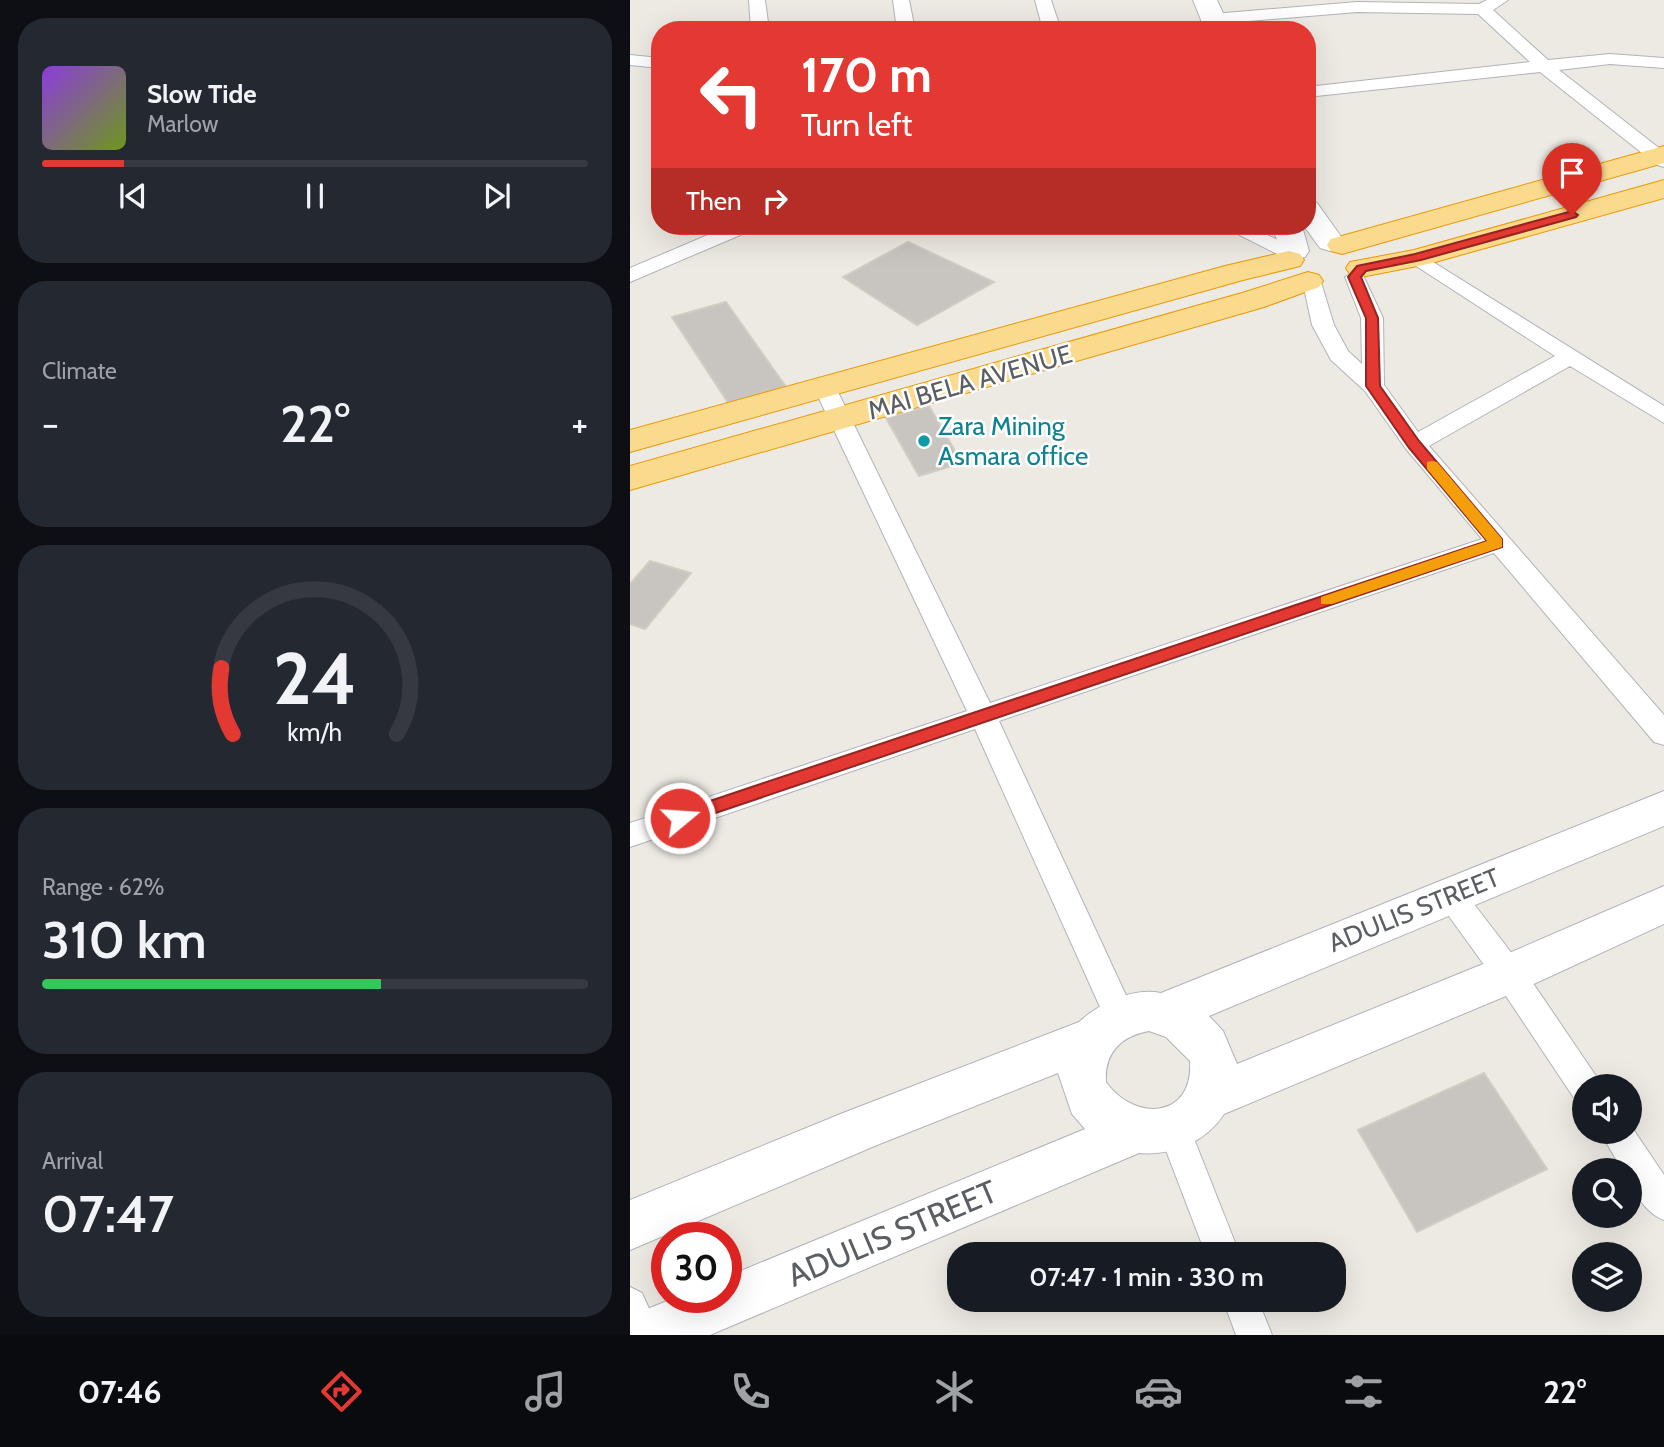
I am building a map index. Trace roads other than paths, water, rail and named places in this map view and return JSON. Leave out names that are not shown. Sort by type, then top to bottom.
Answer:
[{"type":"highway","points":[[1662,157],[1336,243],[1303,245],[1297,259],[1336,284],[1358,273],[1664,189]]},
{"type":"highway","points":[[1336,243],[1358,255],[1358,273]]},
{"type":"highway","name":"MAI BELA AVENUE","points":[[630,441],[1236,272],[1297,259]]},
{"type":"highway","name":"MAI BELA AVENUE","points":[[630,478],[1253,300],[1297,259]]},
{"type":"highway","points":[[711,419],[723,452]]},
{"type":"street","points":[[757,0],[759,21]]},
{"type":"street","points":[[901,0],[904,21]]},
{"type":"street","points":[[1043,0],[1049,21]]},
{"type":"street","points":[[1212,16],[1357,7],[1482,9],[1500,0]]},
{"type":"street","points":[[1482,9],[1546,68],[1662,157]]},
{"type":"street","points":[[1316,91],[1609,59],[1664,63]]},
{"type":"street","points":[[630,60],[651,62]]},
{"type":"street","points":[[1316,220],[1336,243]]},
{"type":"street","points":[[630,276],[725,235]]},
{"type":"street","points":[[1250,235],[1297,259],[1323,325],[1339,355],[1373,386],[1414,444],[1664,734]]},
{"type":"street","points":[[1417,258],[1569,358],[1664,416]]},
{"type":"street","points":[[1358,273],[1372,318],[1373,386]]},
{"type":"street","points":[[1414,444],[1569,358]]},
{"type":"street","points":[[825,388],[983,717],[1125,1023]]},
{"type":"street","points":[[630,835],[1497,543]]},
{"type":"street","name":"ADULIS STREET","points":[[630,1225],[860,1129],[1664,808]]},
{"type":"street","points":[[1450,895],[1509,974],[1576,1074]]},
{"type":"street","points":[[1207,1098],[1509,974],[1664,904]]},
{"type":"street","points":[[1125,1023],[1189,1025],[1208,1046],[1213,1062],[1213,1080],[1207,1098],[1199,1110],[1155,1129],[1116,1125],[1099,1112],[1087,1095],[1081,1076],[1084,1056],[1125,1023]]},
{"type":"street","points":[[1155,1129],[1216,1242]]},
{"type":"street","name":"ADULIS STREET","points":[[645,1335],[1155,1129]]},
{"type":"street","points":[[1623,1144],[1664,1204]]},
{"type":"street","points":[[630,1305],[645,1335]]},
{"type":"street","points":[[1245,1312],[1254,1335]]},
{"type":"place","name":"Zara Mining Asmara office","points":[[924,441]]}]
